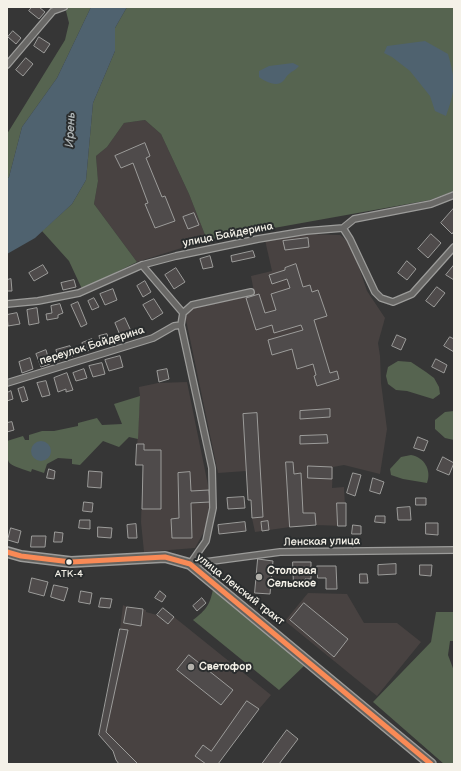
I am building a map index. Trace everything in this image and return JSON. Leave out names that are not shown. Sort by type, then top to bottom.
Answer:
[{"type":"main road","name":"улица Ленский тракт","points":[[7,552],[21,556],[71,562],[165,557],[190,564],[431,764]]},
{"type":"street","points":[[7,65],[51,9],[64,7]]},
{"type":"street","name":"улица Байдерина","points":[[7,304],[38,301],[79,293],[142,265],[176,256],[258,238],[306,231],[343,228],[354,219],[431,204],[454,195]]},
{"type":"street","points":[[343,228],[350,239],[375,292],[381,298],[393,302],[412,294],[454,247]]},
{"type":"street","points":[[142,265],[184,313]]},
{"type":"street","points":[[190,564],[206,541],[213,508],[212,468],[181,325],[184,313],[192,305],[250,292]]},
{"type":"street","name":"переулок Байдерина","points":[[7,383],[153,338],[174,326],[181,325]]},
{"type":"street","name":"Ленская улица","points":[[190,564],[280,552],[454,550]]},
{"type":"shaded area","points":[[145,120],[161,134],[189,194],[207,240],[137,262],[94,204],[98,181],[96,156],[107,147],[124,123]]},
{"type":"shaded area","points":[[304,234],[340,235],[351,244],[367,291],[385,318],[378,343],[387,429],[380,474],[344,465],[333,467],[332,488],[344,487],[346,526],[314,525],[255,532],[251,501],[248,500],[246,471],[218,473],[185,315],[193,307],[254,292],[251,276],[272,271],[265,240]]},
{"type":"shaded area","points":[[187,382],[209,490],[210,502],[205,530],[195,548],[144,552],[141,522],[143,465],[136,465],[140,396],[139,387],[158,383]]},
{"type":"shaded area","points":[[308,593],[347,594],[364,623],[397,623],[421,642],[377,696],[285,621]]},
{"type":"shaded area","points":[[123,605],[146,610],[146,612],[157,615],[168,624],[174,617],[271,695],[218,764],[138,764],[106,732],[127,630],[120,629]]},
{"type":"green space","points":[[69,7],[91,7],[57,78],[22,127],[9,177],[7,179],[7,134],[65,40],[69,23],[66,11]]},
{"type":"green space","points":[[127,7],[454,7],[454,191],[430,200],[207,240],[189,194],[161,134],[145,120],[124,123],[107,147],[96,156],[98,181],[94,204],[137,262],[82,289],[69,261],[42,231],[72,204],[86,180],[93,103],[115,51],[115,28]]},
{"type":"green space","points":[[398,361],[411,362],[434,378],[439,387],[440,394],[433,399],[407,391],[396,390],[388,384],[386,376],[388,367]]},
{"type":"green space","points":[[140,396],[138,439],[129,437],[119,447],[103,441],[80,465],[72,464],[72,459],[58,458],[47,464],[44,473],[32,469],[31,472],[17,467],[12,465],[8,460],[7,441],[23,436],[25,440],[29,440],[29,435],[42,431],[54,431],[78,426],[78,423],[97,418],[102,425],[122,424],[114,404]]},
{"type":"green space","points":[[454,411],[454,440],[445,438],[435,429],[435,420],[445,412]]},
{"type":"green space","points":[[411,455],[420,458],[426,465],[428,469],[427,483],[403,479],[391,475],[390,469],[401,457]]},
{"type":"green space","points":[[213,589],[301,660],[305,665],[279,690],[193,620],[207,607]]},
{"type":"green space","points":[[436,612],[454,612],[454,641],[450,641],[448,655],[454,671],[454,764],[444,764],[373,702],[431,642]]},
{"type":"water","name":"Ирень","points":[[91,7],[127,7],[115,28],[115,51],[93,103],[86,180],[72,204],[35,238],[7,254],[7,179],[9,177],[22,127],[57,78]]},
{"type":"water","points":[[425,41],[448,54],[454,85],[452,98],[446,116],[435,111],[430,96],[410,71],[392,57],[384,53],[387,46]]},
{"type":"water","points":[[293,63],[299,66],[297,69],[277,84],[270,83],[259,77],[259,71],[269,66]]},
{"type":"water","points":[[41,441],[48,444],[51,451],[48,458],[41,461],[34,458],[31,451],[34,444]]},
{"type":"building","points":[[32,7],[39,7],[45,12],[39,19],[29,11]]},
{"type":"building","points":[[13,31],[21,38],[16,44],[8,37]]},
{"type":"building","points":[[39,37],[50,44],[44,53],[34,46]]},
{"type":"building","points":[[26,58],[33,64],[23,76],[16,70]]},
{"type":"building","points":[[145,143],[150,156],[146,158],[162,197],[165,196],[175,221],[155,228],[145,204],[148,203],[133,163],[121,168],[115,156]]},
{"type":"building","points":[[454,208],[454,231],[452,234],[441,223]]},
{"type":"building","points":[[194,213],[199,225],[188,229],[183,217]]},
{"type":"building","points":[[431,234],[441,243],[428,258],[418,249]]},
{"type":"building","points":[[308,238],[309,247],[285,250],[283,241]]},
{"type":"building","points":[[253,251],[255,257],[232,262],[231,256]]},
{"type":"building","points":[[210,256],[213,267],[203,269],[200,259]]},
{"type":"building","points":[[407,261],[416,269],[407,280],[398,273]]},
{"type":"building","points":[[296,264],[303,287],[310,285],[312,292],[318,290],[327,316],[314,320],[330,373],[337,371],[339,379],[317,386],[313,364],[297,369],[292,349],[272,355],[268,340],[303,330],[301,325],[274,333],[272,325],[256,330],[246,298],[259,294],[265,313],[276,310],[271,294],[290,288],[287,279],[272,284],[269,275],[285,270],[285,268]]},
{"type":"building","points":[[43,265],[48,273],[34,281],[29,273]]},
{"type":"building","points":[[454,265],[454,280],[446,275]]},
{"type":"building","points":[[176,268],[185,282],[174,289],[165,275]]},
{"type":"building","points":[[11,279],[12,291],[7,291],[7,280]]},
{"type":"building","points":[[74,280],[76,287],[63,290],[61,283]]},
{"type":"building","points":[[145,281],[151,292],[143,297],[137,286]]},
{"type":"building","points":[[437,287],[445,293],[434,307],[426,301]]},
{"type":"building","points":[[113,289],[117,300],[105,305],[100,294]]},
{"type":"building","points":[[94,298],[99,307],[92,310],[88,301]]},
{"type":"building","points":[[154,299],[163,313],[152,320],[143,305]]},
{"type":"building","points":[[78,302],[87,324],[81,327],[71,305]]},
{"type":"building","points":[[60,304],[63,313],[58,315],[58,318],[47,320],[46,314],[52,313],[51,306]]},
{"type":"building","points":[[37,308],[39,323],[29,325],[27,310]]},
{"type":"building","points":[[17,313],[20,324],[8,326],[7,315]]},
{"type":"building","points":[[125,318],[131,331],[120,335],[115,323]]},
{"type":"building","points":[[107,334],[110,344],[102,346],[99,336]]},
{"type":"building","points":[[397,335],[406,339],[401,350],[392,346]]},
{"type":"building","points":[[450,337],[454,339],[454,352],[444,346]]},
{"type":"building","points":[[92,339],[95,348],[85,352],[82,343]]},
{"type":"building","points":[[70,346],[73,356],[59,360],[56,350]]},
{"type":"building","points":[[46,350],[50,364],[41,367],[36,354]]},
{"type":"building","points":[[120,356],[123,367],[109,371],[105,360]]},
{"type":"building","points":[[30,358],[33,369],[22,373],[19,362]]},
{"type":"building","points":[[436,359],[447,365],[444,373],[432,367]]},
{"type":"building","points":[[102,363],[105,374],[93,377],[89,366]]},
{"type":"building","points":[[84,369],[87,378],[76,381],[73,373]]},
{"type":"building","points":[[167,369],[169,379],[159,382],[157,371]]},
{"type":"building","points":[[67,373],[73,390],[66,392],[66,389],[58,392],[54,378]]},
{"type":"building","points":[[46,381],[50,395],[42,397],[37,383]]},
{"type":"building","points":[[24,387],[28,400],[22,402],[18,389]]},
{"type":"building","points":[[11,391],[13,399],[7,401],[7,393]]},
{"type":"building","points":[[330,409],[330,417],[300,419],[300,411]]},
{"type":"building","points":[[257,413],[263,517],[252,518],[251,500],[248,500],[243,414]]},
{"type":"building","points":[[12,422],[14,430],[7,432],[7,423]]},
{"type":"building","points":[[327,435],[328,443],[300,444],[300,436]]},
{"type":"building","points":[[418,437],[428,441],[424,451],[414,448]]},
{"type":"building","points":[[137,444],[144,444],[144,450],[161,450],[161,509],[142,509],[143,465],[136,465]]},
{"type":"building","points":[[443,457],[454,463],[449,475],[437,470]]},
{"type":"building","points":[[286,462],[293,462],[294,474],[301,473],[303,513],[315,513],[316,525],[290,527]]},
{"type":"building","points":[[308,466],[332,467],[332,479],[308,478]]},
{"type":"building","points":[[49,469],[55,471],[54,479],[47,478]]},
{"type":"building","points":[[89,471],[102,472],[101,488],[88,487]]},
{"type":"building","points":[[190,472],[191,491],[209,490],[210,502],[191,503],[192,538],[172,538],[171,519],[179,518],[178,473]]},
{"type":"building","points":[[353,473],[361,475],[355,496],[347,493]]},
{"type":"building","points":[[373,478],[384,482],[380,494],[370,491]]},
{"type":"building","points":[[244,497],[245,508],[228,509],[227,498]]},
{"type":"building","points":[[416,498],[426,498],[426,505],[416,505]]},
{"type":"building","points":[[84,502],[93,503],[92,512],[83,511]]},
{"type":"building","points":[[337,503],[346,503],[346,526],[338,526]]},
{"type":"building","points":[[410,507],[411,520],[398,520],[397,508]]},
{"type":"building","points":[[376,516],[385,516],[385,523],[375,522]]},
{"type":"building","points":[[80,520],[90,520],[90,529],[79,528]]},
{"type":"building","points":[[268,521],[269,530],[262,531],[261,522]]},
{"type":"building","points":[[245,522],[246,531],[219,534],[218,525]]},
{"type":"building","points":[[426,523],[438,523],[438,535],[426,534]]},
{"type":"building","points":[[136,524],[137,538],[128,538],[127,525]]},
{"type":"building","points":[[353,525],[361,526],[361,534],[352,534]]},
{"type":"building","points":[[98,527],[112,528],[111,538],[98,537]]},
{"type":"building","points":[[11,528],[21,531],[18,543],[8,540]]},
{"type":"building","points":[[55,532],[63,533],[62,542],[54,542]]},
{"type":"building","points":[[32,536],[46,536],[45,547],[31,547]]},
{"type":"building","points":[[258,559],[273,561],[270,594],[255,593]]},
{"type":"building","points":[[293,562],[311,562],[311,579],[305,579],[305,587],[294,587]]},
{"type":"building","points":[[396,564],[396,574],[378,575],[378,565]]},
{"type":"building","points":[[420,565],[432,565],[431,576],[420,575]]},
{"type":"building","points":[[317,566],[336,566],[337,589],[326,589],[326,578],[318,578]]},
{"type":"building","points":[[360,574],[367,574],[368,583],[360,583]]},
{"type":"building","points":[[32,578],[48,582],[44,596],[29,592]]},
{"type":"building","points":[[54,585],[68,588],[64,601],[51,597]]},
{"type":"building","points":[[81,591],[92,593],[90,604],[79,602]]},
{"type":"building","points":[[160,591],[166,596],[162,602],[155,598]]},
{"type":"building","points":[[101,598],[112,599],[110,608],[99,607]]},
{"type":"building","points":[[202,598],[206,603],[197,611],[193,606]]},
{"type":"building","points":[[304,603],[348,639],[334,657],[290,620]]},
{"type":"building","points":[[127,607],[143,609],[141,626],[124,623]]},
{"type":"building","points":[[163,608],[174,617],[168,624],[157,615]]},
{"type":"building","points":[[120,629],[128,630],[106,732],[138,764],[119,764],[113,751],[99,735]]},
{"type":"building","points":[[189,655],[233,690],[221,705],[177,670]]},
{"type":"building","points":[[247,701],[259,709],[218,764],[206,764],[195,756],[203,745],[211,751]]},
{"type":"building","points":[[287,730],[298,739],[279,764],[262,764]]},
{"type":"transit line","points":[[7,552],[21,556],[71,562],[165,557],[190,564],[431,764]]},
{"type":"place","name":"АТК-4","points":[[69,562]]},
{"type":"place","name":"Столовая Сельское","points":[[259,577]]},
{"type":"place","name":"Светофор","points":[[191,667]]}]
